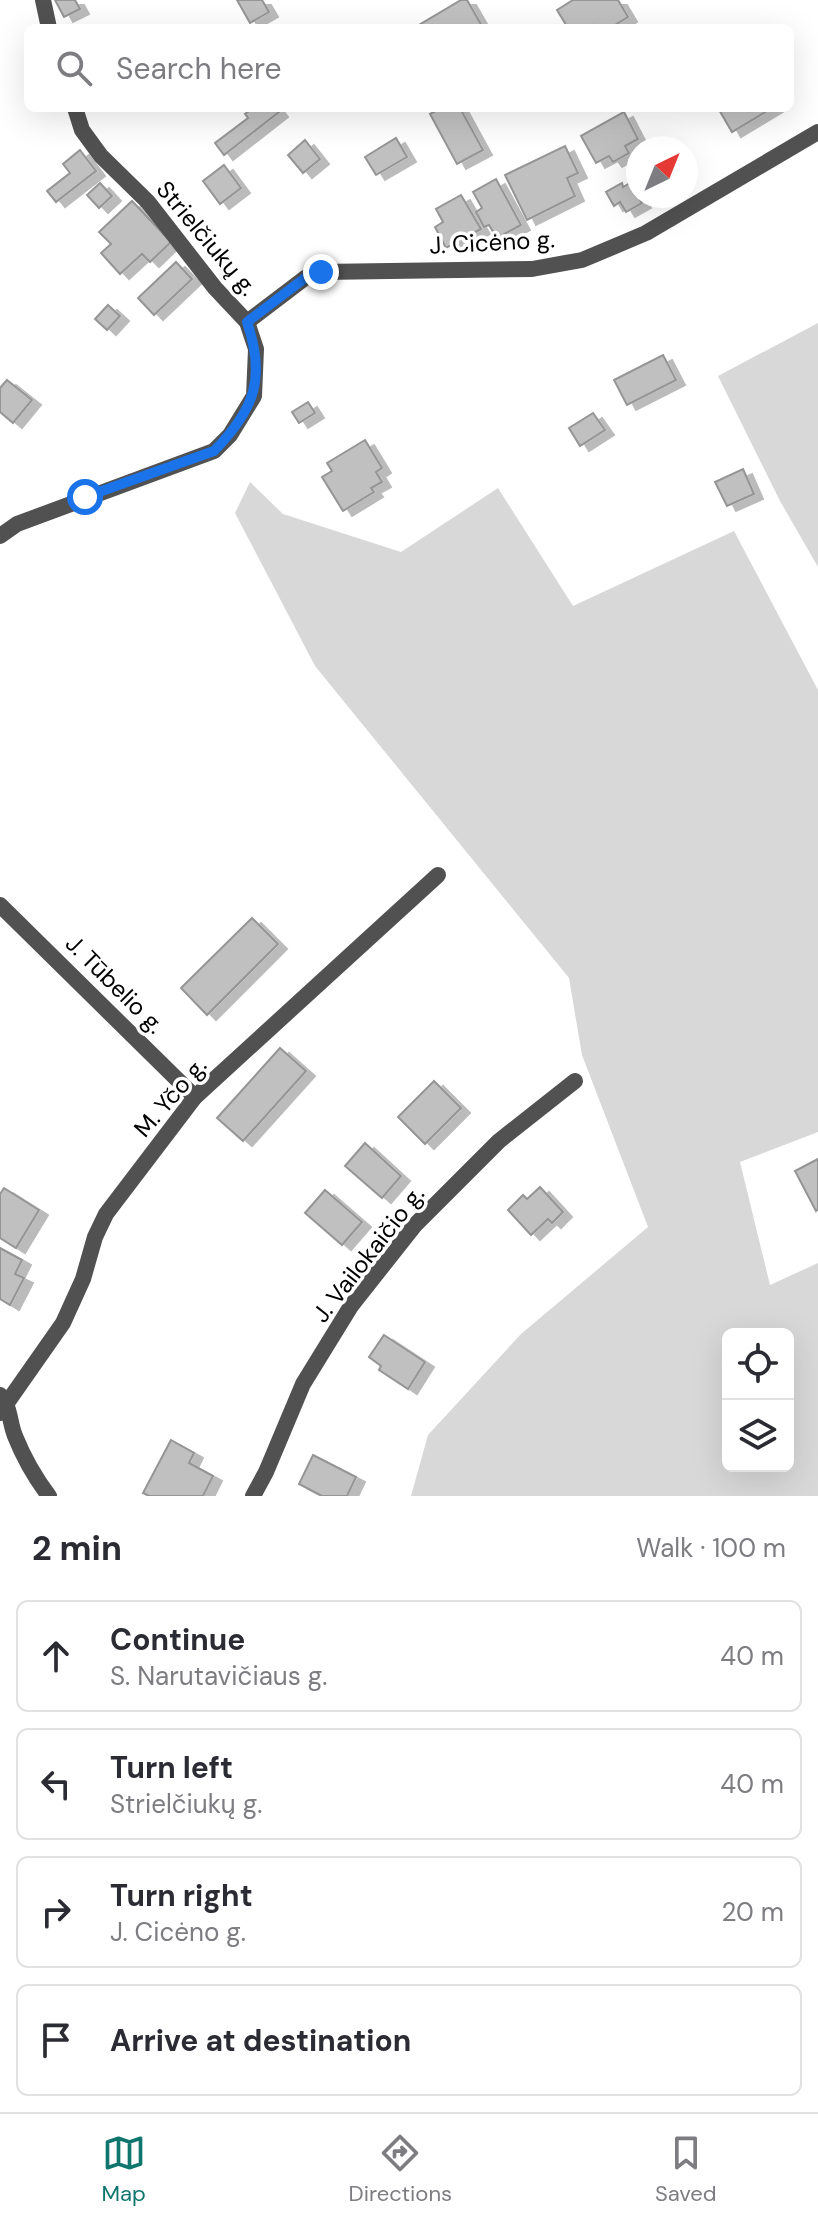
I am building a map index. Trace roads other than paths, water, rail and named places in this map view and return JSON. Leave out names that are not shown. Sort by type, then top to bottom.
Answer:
[{"type":"street","points":[[43,0],[48,24]]},
{"type":"street","name":"Strielčiukų g.","points":[[0,536],[17,524],[214,451],[230,435],[254,396],[256,349],[247,322],[215,288],[148,202],[101,156],[82,130],[76,112]]},
{"type":"street","name":"J. Cicėno g.","points":[[247,322],[305,278],[321,272],[532,269],[582,260],[646,233],[818,132]]},
{"type":"street","name":"M. Yčo g.","points":[[3,1404],[63,1323],[83,1279],[95,1237],[106,1214],[195,1097],[438,875]]},
{"type":"street","name":"J. Tūbelio g.","points":[[0,905],[195,1097]]},
{"type":"street","name":"J. Vailokaičio g.","points":[[253,1496],[303,1384],[351,1306],[415,1225],[499,1141],[575,1081]]},
{"type":"street","points":[[3,1404],[14,1434],[49,1496]]}]
